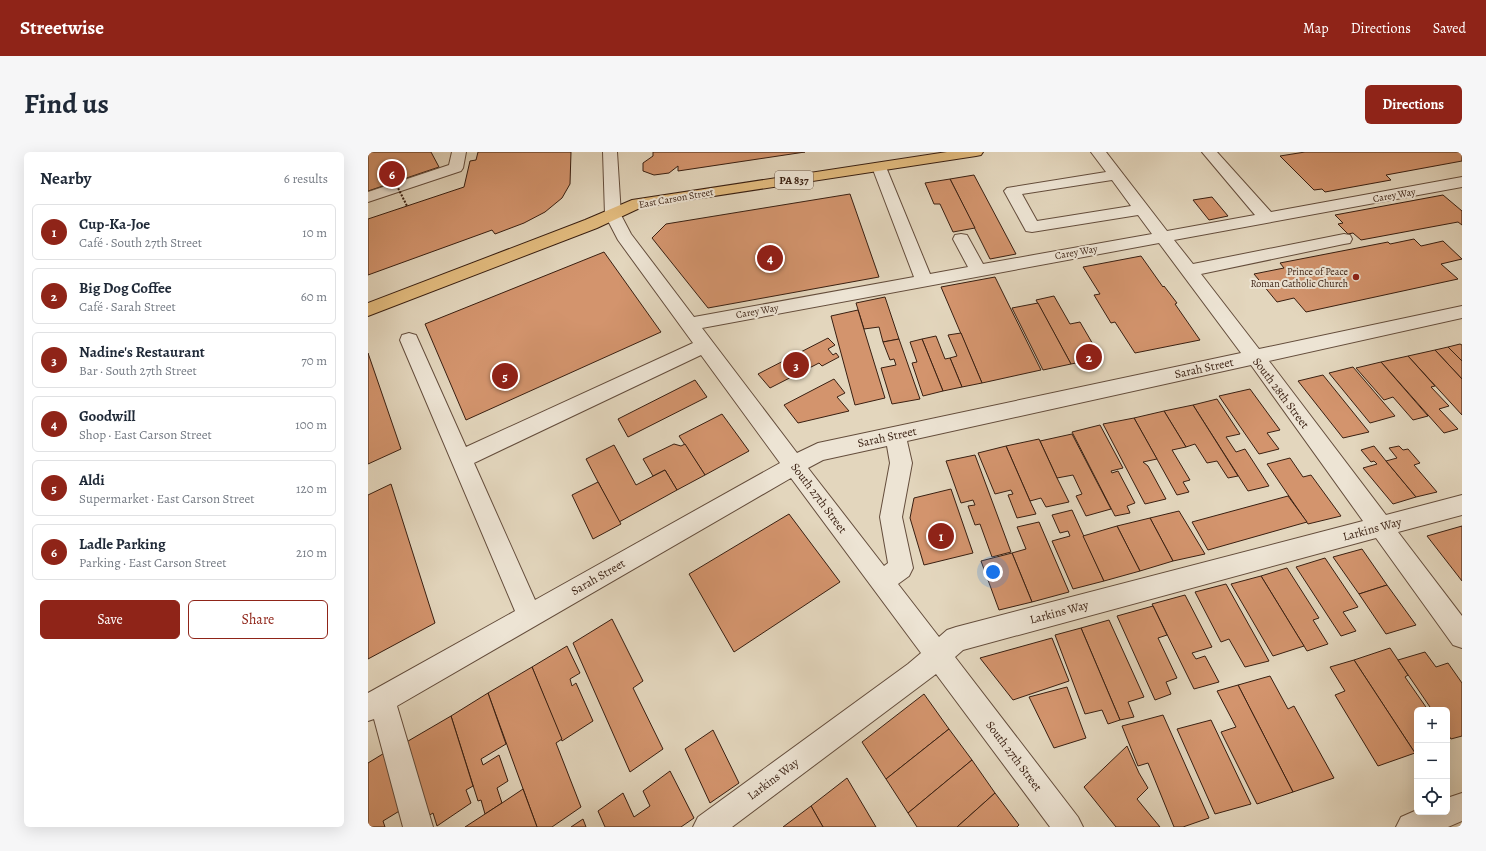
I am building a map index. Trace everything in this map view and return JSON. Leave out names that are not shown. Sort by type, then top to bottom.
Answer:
[{"type":"main road","name":"East Carson Street","points":[[368,310],[638,204],[976,152]]},
{"type":"street","points":[[368,197],[456,168],[459,152]]},
{"type":"street","name":"South 27th Street","points":[[610,152],[613,214],[624,236],[794,466],[1068,827]]},
{"type":"street","name":"South 28th Street","points":[[1098,152],[1255,357],[1462,636]]},
{"type":"street","points":[[1209,152],[1267,218]]},
{"type":"street","points":[[879,167],[924,280]]},
{"type":"street","points":[[1116,175],[1012,192],[1032,227],[1142,209]]},
{"type":"street","name":"Carey Way","points":[[689,324],[1462,182]]},
{"type":"street","points":[[961,238],[978,270]]},
{"type":"street","points":[[1189,272],[1344,239]]},
{"type":"street","name":"Sarah Street","points":[[375,704],[818,452],[1462,312]]},
{"type":"street","points":[[409,340],[530,616]]},
{"type":"street","points":[[461,459],[705,345]]},
{"type":"street","points":[[881,581],[901,568],[891,517],[901,463],[895,436]]},
{"type":"street","name":"Larkins Way","points":[[708,827],[917,673],[956,639],[1462,505]]},
{"type":"street","points":[[375,704],[418,827]]},
{"type":"street","points":[[1411,827],[1462,808]]},
{"type":"path","points":[[395,182],[407,206]]},
{"type":"building","points":[[368,152],[431,152],[439,167],[368,191]]},
{"type":"building","points":[[478,152],[571,152],[570,184],[562,198],[545,212],[524,223],[495,234],[492,230],[368,275],[368,219],[464,187],[470,161],[476,160]]},
{"type":"building","points":[[653,152],[805,152],[678,171],[678,166],[669,173],[654,175],[643,171],[643,163],[653,156]]},
{"type":"building","points":[[1305,152],[1459,152],[1462,154],[1462,161],[1386,175],[1391,180],[1325,192],[1322,189],[1314,190],[1280,156]]},
{"type":"building","points":[[974,175],[1016,254],[990,259],[950,179]]},
{"type":"building","points":[[950,179],[975,228],[953,232],[940,204],[934,204],[925,183]]},
{"type":"building","points":[[850,194],[879,277],[708,308],[652,238],[666,224]]},
{"type":"building","points":[[1443,195],[1462,211],[1462,225],[1458,222],[1361,240],[1353,233],[1348,234],[1338,224],[1343,223],[1335,215]]},
{"type":"building","points":[[1212,197],[1228,216],[1209,220],[1193,200]]},
{"type":"building","name":"Prince of Peace Roman Catholic Church","points":[[1414,239],[1421,246],[1443,241],[1462,259],[1441,264],[1458,279],[1306,312],[1294,298],[1277,302],[1254,274],[1284,268],[1280,263],[1388,242],[1390,244]]},
{"type":"building","points":[[604,252],[661,332],[466,420],[425,324]]},
{"type":"building","points":[[1141,256],[1163,287],[1164,286],[1177,303],[1175,304],[1200,340],[1135,353],[1115,322],[1111,323],[1094,295],[1100,294],[1083,267]]},
{"type":"building","points":[[995,277],[1041,370],[982,383],[941,287]]},
{"type":"building","points":[[1054,296],[1070,324],[1080,322],[1101,358],[1071,364],[1036,300]]},
{"type":"building","points":[[885,297],[899,339],[883,342],[879,327],[864,329],[856,303]]},
{"type":"building","points":[[1038,303],[1071,364],[1043,370],[1012,308]]},
{"type":"building","points":[[858,310],[885,398],[855,405],[831,316]]},
{"type":"building","points":[[961,333],[982,383],[962,387],[950,358],[957,356],[948,335]]},
{"type":"building","points":[[936,336],[945,359],[950,358],[962,387],[943,391],[922,339]]},
{"type":"building","points":[[828,338],[835,345],[828,349],[833,355],[836,353],[839,357],[822,366],[819,363],[770,388],[758,374]]},
{"type":"building","points":[[899,339],[920,399],[892,404],[881,368],[896,365],[894,359],[890,360],[883,342]]},
{"type":"building","points":[[922,339],[943,391],[923,396],[912,363],[917,362],[910,342]]},
{"type":"building","points":[[1460,344],[1462,345],[1462,361],[1448,347]]},
{"type":"building","points":[[1448,347],[1462,361],[1462,379],[1435,350]]},
{"type":"building","points":[[1435,350],[1462,379],[1462,415],[1408,356]]},
{"type":"building","points":[[368,353],[401,449],[368,464]]},
{"type":"building","points":[[1408,356],[1435,386],[1431,387],[1449,406],[1439,409],[1458,429],[1444,433],[1381,362]]},
{"type":"building","points":[[1381,362],[1428,416],[1413,420],[1393,397],[1384,400],[1356,368]]},
{"type":"building","points":[[1353,367],[1395,416],[1370,423],[1329,373]]},
{"type":"building","points":[[1323,375],[1369,432],[1343,438],[1298,381]]},
{"type":"building","points":[[834,379],[845,393],[837,397],[849,411],[798,423],[784,405]]},
{"type":"building","points":[[695,380],[707,397],[628,437],[618,419]]},
{"type":"building","points":[[1250,389],[1280,430],[1267,433],[1279,449],[1259,454],[1219,396]]},
{"type":"building","points":[[1217,399],[1240,434],[1226,437],[1236,452],[1245,449],[1269,486],[1248,491],[1193,405]]},
{"type":"building","points":[[1193,405],[1238,476],[1228,478],[1217,461],[1207,463],[1195,444],[1186,447],[1164,411]]},
{"type":"building","points":[[1164,411],[1186,447],[1172,450],[1190,480],[1183,482],[1189,492],[1177,495],[1134,418]]},
{"type":"building","points":[[722,414],[749,451],[705,475],[679,436]]},
{"type":"building","points":[[1134,418],[1157,459],[1143,462],[1148,466],[1166,499],[1145,504],[1103,424]]},
{"type":"building","points":[[1100,425],[1123,468],[1111,471],[1112,473],[1118,471],[1135,503],[1127,506],[1130,513],[1115,516],[1072,432]]},
{"type":"building","points":[[1072,434],[1111,509],[1086,516],[1076,496],[1082,494],[1073,475],[1057,478],[1040,441]]},
{"type":"building","points":[[1039,439],[1069,502],[1046,507],[1041,498],[1030,501],[1006,446]]},
{"type":"building","points":[[674,444],[681,446],[685,444],[705,475],[677,490],[665,470],[653,476],[643,459]]},
{"type":"building","points":[[614,445],[636,485],[665,470],[677,490],[619,522],[586,459]]},
{"type":"building","points":[[1006,446],[1036,514],[1017,518],[1008,495],[1013,494],[1011,490],[995,494],[978,453]]},
{"type":"building","points":[[1374,446],[1416,497],[1393,504],[1363,468],[1377,464],[1374,461],[1371,462],[1361,450]]},
{"type":"building","points":[[1399,446],[1403,450],[1408,449],[1420,463],[1414,465],[1437,492],[1416,497],[1386,461],[1397,458],[1389,448]]},
{"type":"building","points":[[975,455],[1011,552],[992,557],[980,524],[975,525],[968,506],[975,505],[973,500],[961,503],[946,461]]},
{"type":"building","points":[[1290,458],[1303,477],[1311,475],[1341,516],[1308,524],[1267,464]]},
{"type":"building","points":[[598,482],[621,524],[593,539],[572,495]]},
{"type":"building","points":[[391,484],[435,623],[368,659],[368,495]]},
{"type":"building","points":[[951,489],[973,553],[924,565],[910,518],[914,498]]},
{"type":"building","points":[[1288,496],[1307,522],[1208,550],[1192,522]]},
{"type":"building","points":[[1072,510],[1104,581],[1073,589],[1052,541],[1070,536],[1068,531],[1060,533],[1052,515]]},
{"type":"building","points":[[1179,511],[1205,554],[1173,561],[1150,518]]},
{"type":"building","points":[[789,514],[840,582],[734,652],[689,574]]},
{"type":"building","points":[[1150,518],[1173,561],[1140,571],[1117,526]]},
{"type":"building","points":[[1039,522],[1069,592],[1032,602],[1012,553],[1026,549],[1017,527]]},
{"type":"building","points":[[1117,526],[1140,571],[1104,581],[1083,536]]},
{"type":"building","points":[[1462,526],[1462,581],[1427,536]]},
{"type":"building","points":[[1362,549],[1387,585],[1359,594],[1333,557]]},
{"type":"building","points":[[1012,553],[1032,602],[999,610],[981,561]]},
{"type":"building","points":[[1325,558],[1358,607],[1343,612],[1356,631],[1341,636],[1296,567]]},
{"type":"building","points":[[1287,568],[1319,618],[1313,620],[1328,644],[1307,651],[1261,576]]},
{"type":"building","points":[[1261,576],[1304,646],[1273,656],[1231,584]]},
{"type":"building","points":[[1226,584],[1269,661],[1245,667],[1229,639],[1221,642],[1195,592]]},
{"type":"building","points":[[1387,585],[1416,625],[1386,634],[1359,594]]},
{"type":"building","points":[[1185,595],[1212,647],[1192,653],[1196,659],[1205,656],[1219,682],[1194,689],[1152,604]]},
{"type":"building","points":[[1153,606],[1167,635],[1158,638],[1177,678],[1166,682],[1171,694],[1155,700],[1117,616]]},
{"type":"building","points":[[612,619],[643,681],[633,688],[663,749],[630,772],[573,643]]},
{"type":"building","points":[[1109,620],[1144,697],[1128,702],[1134,717],[1120,720],[1081,628]]},
{"type":"building","points":[[1081,628],[1120,720],[1108,724],[1102,710],[1085,714],[1055,635]]},
{"type":"building","points":[[1052,638],[1069,681],[1013,700],[980,658]]},
{"type":"building","points":[[567,646],[580,673],[570,679],[572,686],[576,683],[593,721],[562,741],[532,667]]},
{"type":"building","points":[[1390,648],[1408,675],[1405,677],[1426,707],[1414,707],[1414,751],[1354,660]]},
{"type":"building","points":[[1425,652],[1436,667],[1448,663],[1462,683],[1462,736],[1451,739],[1450,707],[1430,707],[1398,660]]},
{"type":"building","points":[[1354,660],[1414,753],[1378,766],[1335,695],[1345,691],[1330,667]]},
{"type":"building","points":[[532,667],[562,739],[556,743],[581,807],[552,827],[537,827],[488,693]]},
{"type":"building","points":[[1270,676],[1288,709],[1294,706],[1334,778],[1293,792],[1238,685]]},
{"type":"building","points":[[1238,685],[1293,792],[1257,804],[1221,732],[1236,727],[1217,691]]},
{"type":"building","points":[[1067,687],[1086,738],[1054,748],[1029,697]]},
{"type":"building","points":[[488,693],[506,744],[481,759],[483,765],[499,755],[508,781],[497,788],[502,803],[485,814],[481,800],[478,801],[451,716]]},
{"type":"building","points":[[924,694],[949,729],[886,779],[862,742]]},
{"type":"building","points":[[1163,715],[1209,818],[1183,827],[1174,827],[1148,763],[1138,766],[1122,726]]},
{"type":"building","points":[[451,716],[473,786],[466,790],[471,803],[437,826],[433,813],[423,819],[403,744]]},
{"type":"building","points":[[1211,720],[1251,804],[1215,814],[1177,729]]},
{"type":"building","points":[[949,729],[972,760],[908,813],[886,779]]},
{"type":"building","points":[[713,730],[739,783],[710,803],[685,749]]},
{"type":"building","points":[[1127,746],[1139,773],[1148,788],[1137,799],[1160,827],[1116,827],[1084,787]]},
{"type":"building","points":[[386,752],[401,810],[383,821],[385,827],[368,827],[368,763]]},
{"type":"building","points":[[972,760],[995,793],[957,827],[917,827],[908,813]]},
{"type":"building","points":[[670,771],[694,818],[681,827],[605,827],[598,811],[623,793],[634,817],[650,806],[643,791]]},
{"type":"building","points":[[847,778],[876,827],[823,827],[811,806]]},
{"type":"building","points":[[523,789],[537,827],[465,827],[502,803]]},
{"type":"building","points":[[995,793],[1019,825],[1017,827],[957,827]]},
{"type":"building","points":[[811,806],[823,827],[783,827]]},
{"type":"building","points":[[583,819],[586,827],[571,827]]},
{"type":"place","name":"Ladle Parking","points":[[392,174]]},
{"type":"place","name":"Goodwill","points":[[770,258]]},
{"type":"place","name":"Prince of Peace Roman Catholic Church","points":[[1356,277]]},
{"type":"place","name":"Big Dog Coffee","points":[[1089,357]]},
{"type":"place","name":"Nadine's Restaurant","points":[[796,365]]},
{"type":"place","name":"Aldi","points":[[505,376]]},
{"type":"place","name":"Cup-Ka-Joe","points":[[941,536]]}]
